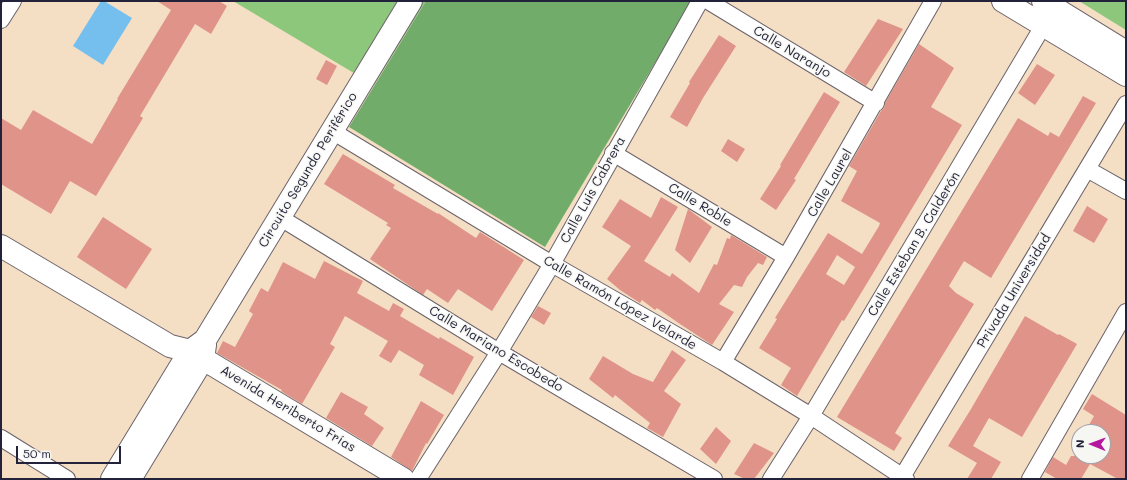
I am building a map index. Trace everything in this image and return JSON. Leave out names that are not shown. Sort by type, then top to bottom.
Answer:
[{"type":"street","points":[[1,20],[13,1]]},
{"type":"street","name":"Circuito Segundo Periférico","points":[[191,355],[279,217],[411,1]]},
{"type":"street","name":"Calle Luis Cabrera","points":[[418,479],[499,352],[552,264],[613,153],[700,1]]},
{"type":"street","name":"Calle Naranjo","points":[[708,1],[876,103]]},
{"type":"street","name":"Calle Laurel","points":[[724,362],[876,103],[933,1]]},
{"type":"street","points":[[1002,1],[1047,11],[1126,52]]},
{"type":"street","points":[[1047,11],[1126,74]]},
{"type":"street","name":"Calle Esteban B. Calderón","points":[[771,479],[811,416],[1047,11]]},
{"type":"street","name":"Privada Universidad","points":[[904,478],[1126,104]]},
{"type":"street","name":"Calle Ramón López Velarde","points":[[332,131],[552,264],[724,362],[811,416],[904,478]]},
{"type":"street","name":"Calle Roble","points":[[613,153],[786,257]]},
{"type":"street","points":[[1087,169],[1126,191]]},
{"type":"street","name":"Calle Mariano Escobedo","points":[[279,217],[499,352],[714,479]]},
{"type":"street","name":"Avenida Heriberto Frías","points":[[1,246],[403,479]]},
{"type":"street","points":[[1030,479],[1126,312]]},
{"type":"street","points":[[112,479],[191,355]]},
{"type":"street","points":[[130,479],[191,355]]},
{"type":"street","name":"Avenida Heriberto Frías","points":[[191,355],[374,479]]},
{"type":"street","points":[[1,438],[67,479]]},
{"type":"green space","points":[[233,1],[426,1],[374,85]]},
{"type":"green space","points":[[426,1],[692,1],[545,247],[349,127]]},
{"type":"green space","points":[[1079,1],[1126,1],[1126,30]]},
{"type":"water","points":[[101,1],[104,1],[132,18],[103,65],[73,46]]},
{"type":"building","points":[[157,1],[219,1],[227,6],[211,34],[195,24],[140,116],[143,118],[96,196],[70,181],[51,214],[1,184],[1,118],[21,130],[33,110],[92,144],[117,99],[171,10]]},
{"type":"building","points":[[878,19],[903,29],[866,86],[844,72]]},
{"type":"building","points":[[719,35],[736,46],[703,98],[687,127],[670,117],[690,83],[689,82]]},
{"type":"building","points":[[919,44],[954,68],[931,107],[962,125],[797,396],[781,385],[791,368],[759,348],[777,319],[775,318],[828,233],[862,254],[879,226],[880,223],[841,201],[857,171],[849,166],[884,108],[885,103]],"holes":[[[837,255],[855,267],[844,285],[826,274]]]},
{"type":"building","points":[[326,60],[337,66],[327,85],[316,79]]},
{"type":"building","points":[[1037,64],[1055,75],[1035,105],[1018,93]]},
{"type":"building","points":[[824,92],[840,102],[794,179],[796,180],[776,210],[760,199]]},
{"type":"building","points":[[1083,96],[1096,103],[991,278],[964,261],[949,286],[956,293],[974,304],[895,433],[902,438],[894,451],[837,417],[1018,118],[1048,136],[1050,132],[1059,137]]},
{"type":"building","points":[[728,139],[745,149],[737,162],[721,151]]},
{"type":"building","points":[[343,154],[395,185],[393,188],[438,213],[476,238],[480,232],[524,260],[492,311],[458,289],[448,303],[427,289],[423,295],[370,259],[391,228],[386,225],[388,223],[324,184]]},
{"type":"building","points":[[661,197],[678,207],[644,261],[670,277],[672,273],[699,293],[714,264],[717,265],[727,238],[730,239],[731,235],[767,257],[763,265],[758,263],[747,277],[742,287],[734,285],[719,304],[734,312],[712,345],[657,308],[655,310],[642,300],[640,303],[620,290],[607,279],[631,246],[602,227],[620,199],[651,218]]},
{"type":"building","points":[[1087,206],[1108,219],[1094,243],[1073,231]]},
{"type":"building","points":[[688,209],[712,227],[690,263],[675,250]]},
{"type":"building","points":[[103,217],[152,249],[126,289],[77,257]]},
{"type":"building","points":[[324,261],[363,281],[357,293],[389,311],[393,303],[404,309],[400,316],[439,339],[440,337],[474,357],[453,395],[419,375],[424,365],[399,350],[391,363],[379,356],[388,341],[345,316],[330,344],[335,347],[302,404],[281,391],[282,390],[217,353],[223,341],[235,347],[253,314],[249,311],[261,288],[268,292],[283,262],[315,279]]},
{"type":"building","points":[[538,306],[551,313],[544,325],[531,317]]},
{"type":"building","points":[[1025,316],[1077,344],[1022,437],[989,418],[973,446],[1001,462],[991,479],[967,479],[977,463],[948,446]]},
{"type":"building","points":[[672,350],[686,360],[664,391],[681,404],[663,437],[647,428],[650,423],[615,395],[613,398],[589,379],[603,356],[633,374],[653,382]]},
{"type":"building","points":[[341,392],[368,407],[364,414],[384,428],[372,446],[326,418]]},
{"type":"building","points":[[1092,394],[1126,415],[1126,479],[1118,479],[1090,464],[1111,464],[1111,424],[1090,424],[1094,416],[1083,409]]},
{"type":"building","points":[[421,401],[444,415],[427,444],[426,443],[412,471],[391,457]]},
{"type":"building","points":[[716,427],[731,441],[716,464],[700,449]]},
{"type":"building","points":[[754,443],[774,453],[754,479],[745,479],[734,474]]},
{"type":"building","points":[[1071,456],[1071,464],[1090,464],[1081,479],[1057,479],[1045,472],[1053,457],[1066,465]]}]
